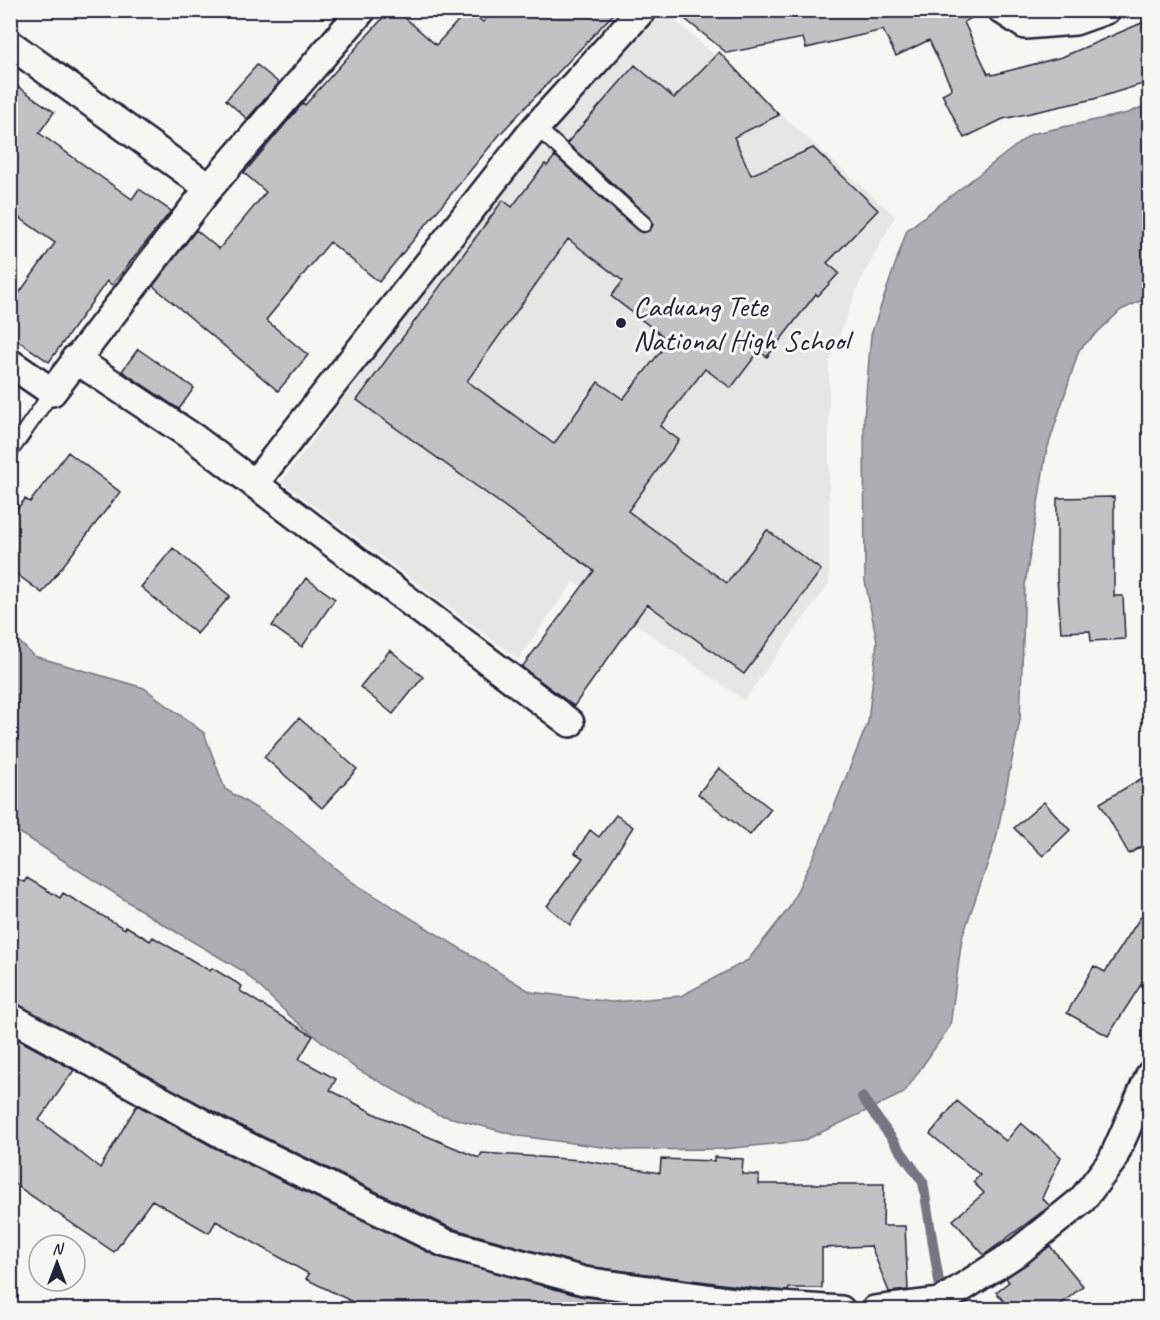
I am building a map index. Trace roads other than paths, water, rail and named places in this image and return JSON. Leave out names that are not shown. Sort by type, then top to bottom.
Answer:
[{"type":"street","points":[[10,363],[52,392],[75,359],[209,188],[362,10]]},
{"type":"street","points":[[254,484],[536,127],[642,10]]},
{"type":"street","points":[[1002,10],[1025,25],[1075,21],[1106,10]]},
{"type":"street","points":[[10,44],[209,188]]},
{"type":"street","points":[[75,359],[194,438],[570,723]]},
{"type":"street","points":[[10,1017],[222,1134],[445,1243],[584,1281],[750,1304],[841,1310]]},
{"type":"street","points":[[883,1309],[940,1302],[1019,1251],[1082,1200],[1112,1161],[1149,1075]]},
{"type":"lane","points":[[536,127],[645,224]]},
{"type":"lane","points":[[10,452],[52,392]]},
{"type":"waterway","points":[[862,1097],[923,1182],[942,1300]]},
{"type":"place","name":"Caduang Tete National High School","points":[[621,323]]}]
